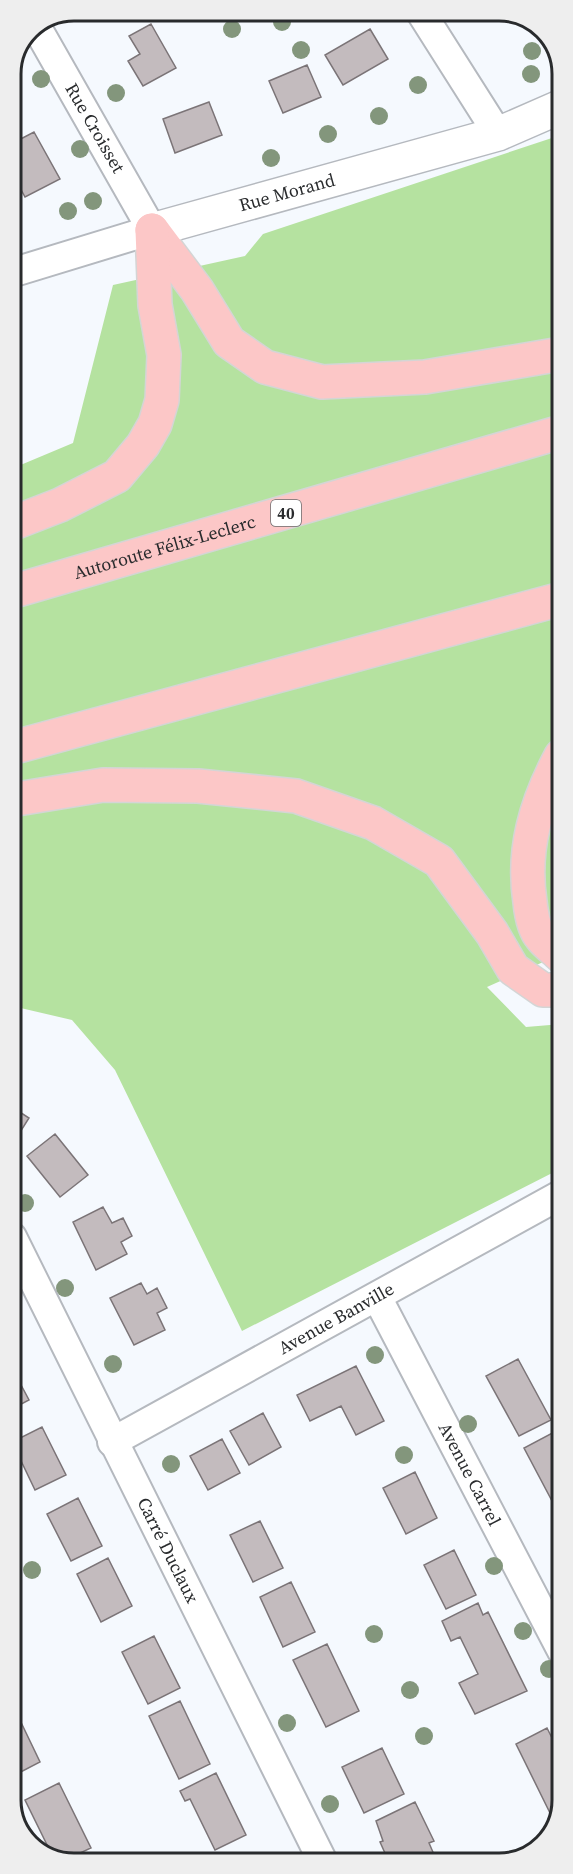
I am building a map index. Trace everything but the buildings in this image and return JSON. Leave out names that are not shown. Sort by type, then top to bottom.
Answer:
[{"type":"highway","points":[[152,230],[229,342],[265,368],[322,382],[425,377],[552,356]]},
{"type":"highway","points":[[21,520],[60,505],[117,476],[143,445],[155,424],[162,400],[164,356],[155,305],[152,230]]},
{"type":"highway","name":"Autoroute Félix-Leclerc","points":[[21,589],[552,435]]},
{"type":"highway","points":[[21,745],[552,601]]},
{"type":"highway","points":[[552,773],[528,838],[526,879],[531,910],[540,937],[552,948]]},
{"type":"highway","points":[[21,798],[103,785],[198,786],[296,796],[340,811],[373,823],[439,861],[492,933],[513,969],[543,990],[552,990]]},
{"type":"street","points":[[426,21],[498,134]]},
{"type":"street","name":"Rue Croisset","points":[[41,34],[152,230]]},
{"type":"street","name":"Rue Morand","points":[[21,270],[152,230],[498,134],[552,111]]},
{"type":"street","name":"Avenue Banville","points":[[112,1442],[552,1200]]},
{"type":"street","name":"Carré Duclaux","points":[[21,1255],[318,1853]]},
{"type":"street","name":"Avenue Carrel","points":[[377,1297],[552,1632]]},
{"type":"green space","points":[[552,138],[552,958],[487,987],[526,1027],[552,1025],[552,1173],[242,1331],[115,1070],[72,1020],[21,1008],[21,465],[73,443],[113,285],[245,256],[263,234]]}]
